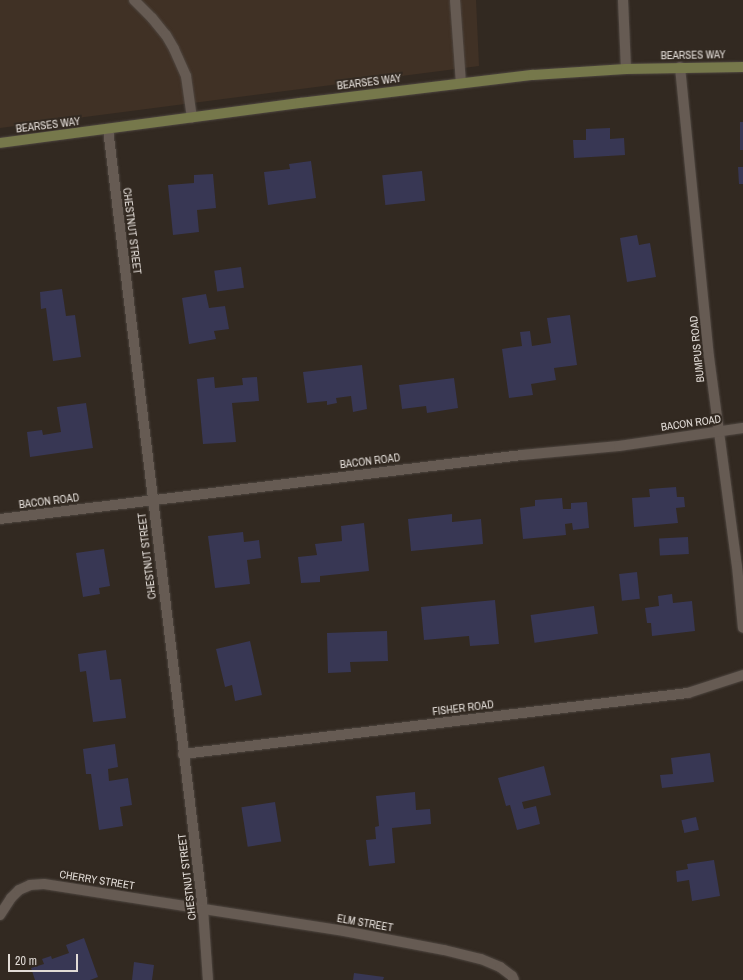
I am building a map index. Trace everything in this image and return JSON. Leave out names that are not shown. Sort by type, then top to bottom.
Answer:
[{"type":"main road","name":"BEARSES WAY","points":[[0,143],[460,83],[626,69],[743,67]]},
{"type":"street","points":[[134,0],[166,35],[174,49],[186,76],[192,118]]},
{"type":"street","points":[[455,0],[460,83]]},
{"type":"street","points":[[623,0],[626,69]]},
{"type":"street","name":"BUMPUS ROAD","points":[[680,67],[709,356],[743,628]]},
{"type":"street","name":"CHESTNUT STREET","points":[[108,128],[152,500],[203,909],[208,980]]},
{"type":"street","name":"BACON ROAD","points":[[0,519],[522,455],[619,446],[743,428]]},
{"type":"street","name":"FISHER ROAD","points":[[183,754],[688,693],[743,675]]},
{"type":"street","name":"CHERRY STREET","points":[[0,915],[11,898],[19,890],[30,885],[44,884],[203,909]]},
{"type":"street","name":"ELM STREET","points":[[203,909],[344,931],[444,950],[481,959],[500,967],[512,976],[514,980]]},
{"type":"shaded area","points":[[0,0],[476,0],[479,66],[0,128]]},
{"type":"building","points":[[740,122],[743,122],[743,150],[740,150]]},
{"type":"building","points":[[610,128],[610,139],[624,138],[625,155],[574,158],[573,140],[586,140],[586,129]]},
{"type":"building","points":[[311,161],[316,198],[268,205],[264,172],[290,169],[289,164]]},
{"type":"building","points":[[738,167],[743,167],[743,184],[739,184]]},
{"type":"building","points":[[422,171],[425,201],[385,205],[382,175]]},
{"type":"building","points":[[213,174],[216,208],[197,210],[199,232],[173,235],[168,185],[194,183],[194,175]]},
{"type":"building","points":[[637,235],[639,245],[650,243],[656,277],[627,282],[620,238]]},
{"type":"building","points":[[241,267],[244,288],[217,292],[214,271]]},
{"type":"building","points":[[62,289],[66,316],[75,315],[81,357],[53,361],[46,308],[41,309],[40,292]]},
{"type":"building","points":[[206,294],[209,308],[225,306],[229,329],[214,331],[216,339],[189,344],[182,298]]},
{"type":"building","points":[[570,315],[577,365],[554,368],[556,380],[531,384],[533,395],[509,398],[502,349],[522,346],[520,332],[530,331],[532,346],[551,343],[547,318]]},
{"type":"building","points":[[362,365],[367,409],[353,412],[351,396],[336,398],[337,403],[327,405],[327,401],[307,403],[303,372]]},
{"type":"building","points":[[214,377],[215,388],[243,385],[242,378],[257,377],[259,401],[232,403],[236,442],[203,444],[197,379]]},
{"type":"building","points":[[454,378],[458,408],[427,413],[426,406],[402,409],[399,385]]},
{"type":"building","points":[[86,403],[93,448],[30,457],[27,432],[42,430],[43,435],[61,432],[57,407]]},
{"type":"building","points":[[676,487],[677,497],[684,497],[685,507],[676,508],[678,523],[634,527],[632,498],[650,497],[649,489]]},
{"type":"building","points":[[562,498],[563,509],[571,509],[571,503],[587,502],[589,528],[573,530],[572,523],[565,524],[566,535],[523,539],[520,508],[535,506],[535,500]]},
{"type":"building","points":[[452,514],[452,522],[481,519],[483,544],[411,551],[408,519]]},
{"type":"building","points":[[364,523],[369,571],[320,576],[320,582],[301,583],[298,557],[317,555],[315,544],[342,541],[341,526]]},
{"type":"building","points":[[243,532],[244,542],[259,540],[261,558],[247,560],[250,584],[215,588],[208,536]]},
{"type":"building","points":[[688,537],[689,554],[660,555],[659,539]]},
{"type":"building","points":[[104,549],[110,586],[99,588],[100,594],[83,597],[76,553]]},
{"type":"building","points":[[637,572],[640,599],[622,601],[619,574]]},
{"type":"building","points":[[672,594],[673,603],[692,601],[695,631],[652,636],[651,623],[647,623],[645,608],[659,606],[658,596]]},
{"type":"building","points":[[495,600],[499,644],[470,646],[469,636],[424,640],[421,607]]},
{"type":"building","points":[[594,606],[598,634],[535,643],[531,615]]},
{"type":"building","points":[[387,631],[388,661],[350,662],[351,672],[328,673],[327,633]]},
{"type":"building","points":[[250,641],[262,695],[235,701],[232,685],[225,687],[216,649]]},
{"type":"building","points":[[106,650],[110,680],[121,679],[126,718],[93,722],[86,671],[80,672],[78,654]]},
{"type":"building","points":[[115,744],[118,767],[108,769],[109,781],[128,778],[132,805],[120,807],[123,826],[99,830],[91,774],[86,774],[83,749]]},
{"type":"building","points":[[710,753],[714,782],[662,788],[660,775],[673,774],[671,758]]},
{"type":"building","points":[[544,766],[551,795],[522,802],[524,809],[536,806],[540,824],[517,830],[510,805],[506,806],[498,778]]},
{"type":"building","points":[[415,792],[416,810],[430,809],[431,824],[392,828],[395,863],[369,866],[366,840],[376,839],[375,827],[379,826],[376,796]]},
{"type":"building","points":[[275,802],[281,842],[248,847],[241,807]]},
{"type":"building","points":[[696,817],[699,830],[684,833],[681,820]]},
{"type":"building","points":[[714,860],[720,896],[692,901],[689,880],[677,882],[676,871],[688,869],[687,864]]},
{"type":"building","points":[[84,938],[98,977],[90,980],[35,980],[31,968],[44,964],[42,959],[51,956],[52,959],[69,953],[66,945]]},
{"type":"building","points":[[134,962],[154,965],[152,980],[132,980]]},
{"type":"building","points":[[354,973],[384,977],[383,980],[353,980]]}]
